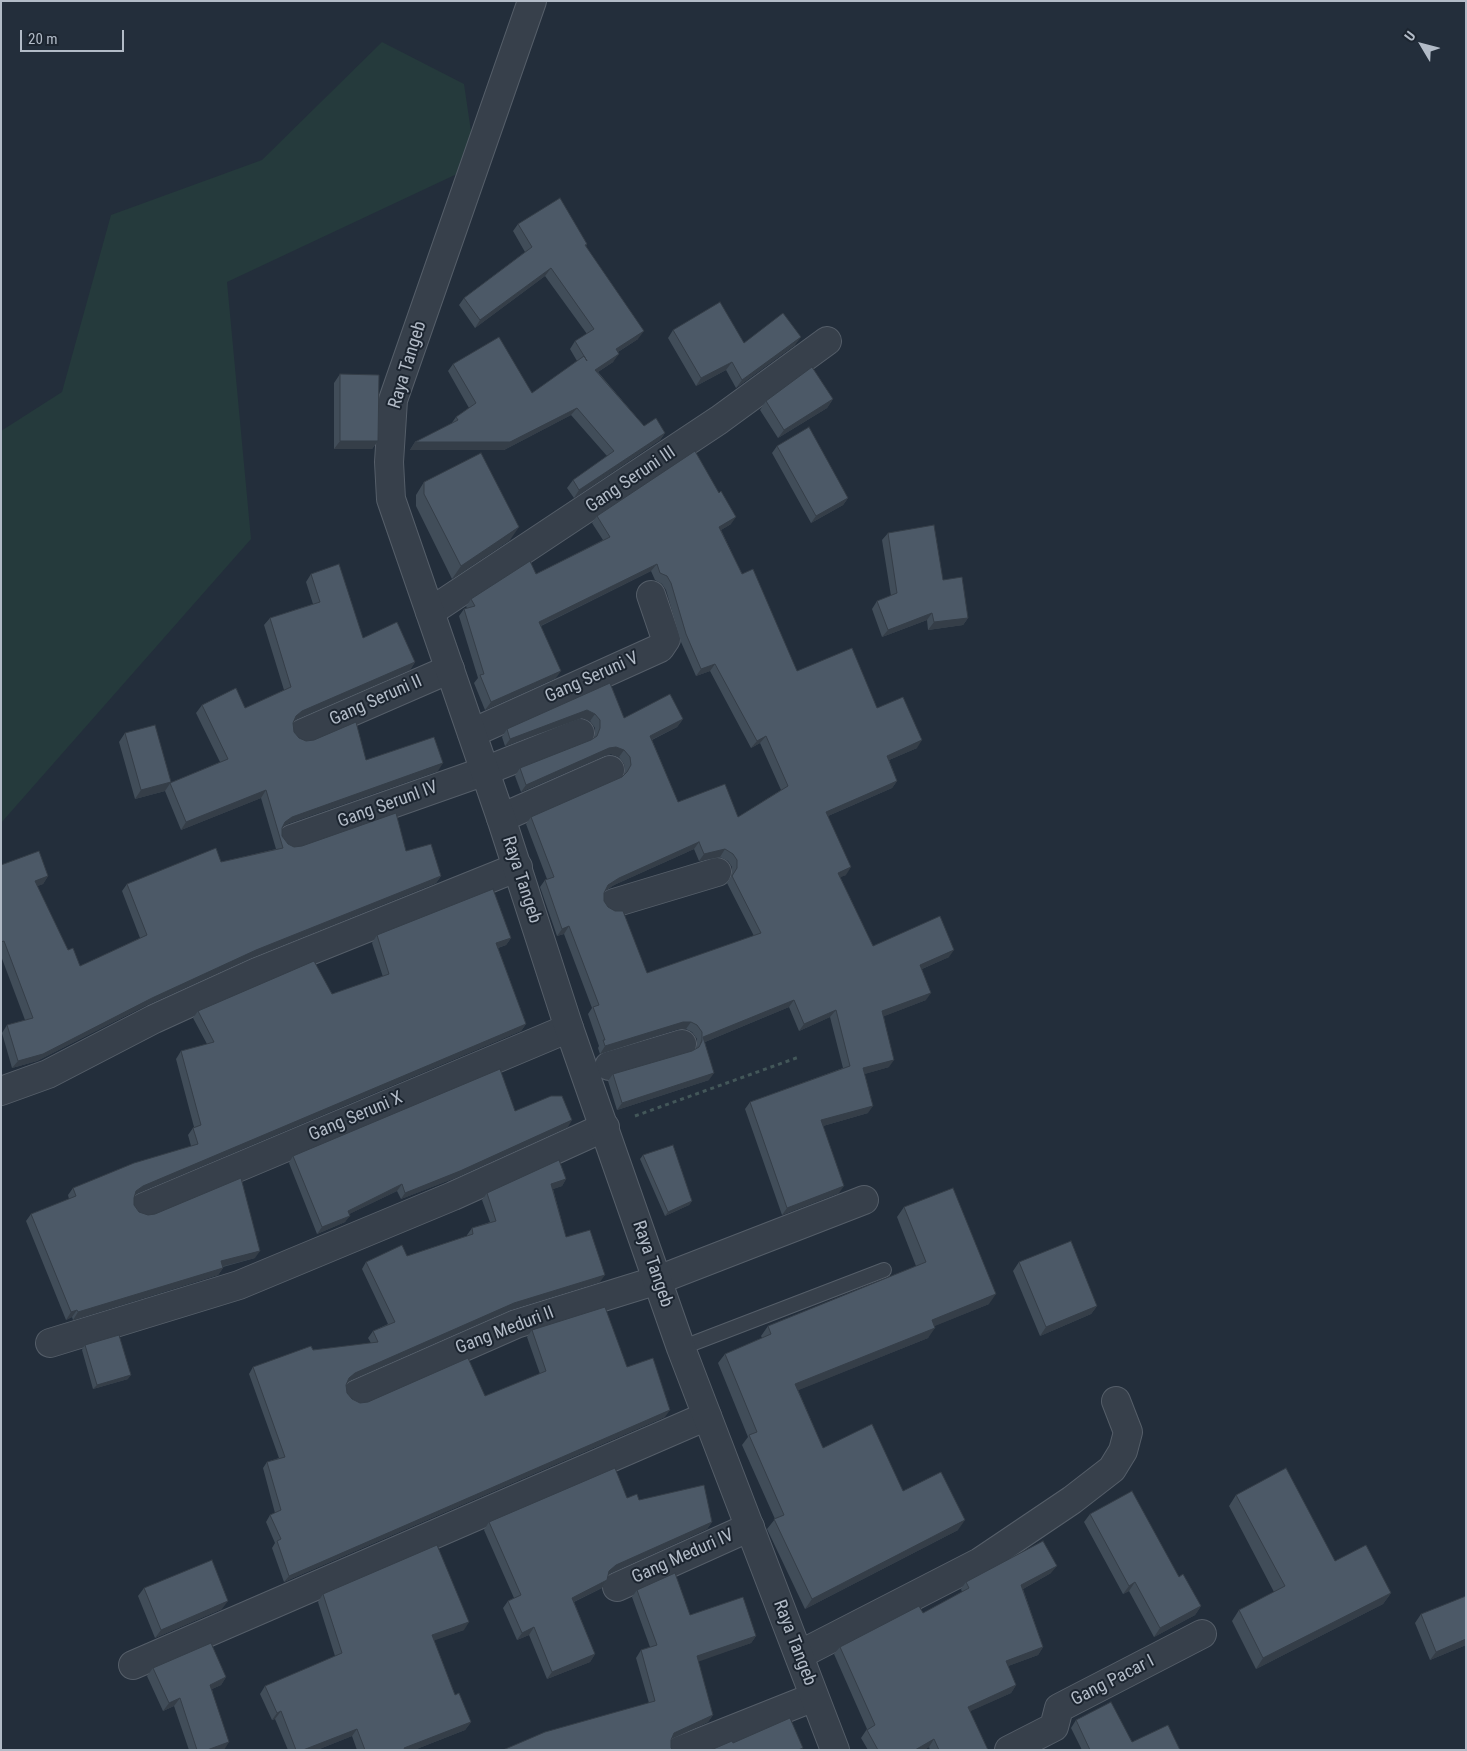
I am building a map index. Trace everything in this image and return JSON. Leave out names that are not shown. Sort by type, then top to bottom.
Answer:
[{"type":"street","name":"Raya Tangeb","points":[[532,1],[393,400],[389,462],[391,498],[518,867],[568,1028],[605,1127],[681,1348],[835,1750]]},
{"type":"street","name":"Gang Seruni III","points":[[430,612],[719,420],[827,341]]},
{"type":"street","name":"Gang Seruni V","points":[[472,733],[664,645],[666,640],[650,595]]},
{"type":"street","name":"Gang Seruni II","points":[[303,733],[450,669]]},
{"type":"street","name":"Gang SerunI IV","points":[[292,839],[485,771],[580,732]]},
{"type":"street","points":[[501,818],[610,770]]},
{"type":"street","points":[[1,1091],[48,1074],[154,1020],[257,972],[518,867]]},
{"type":"street","points":[[614,903],[717,872]]},
{"type":"street","name":"Gang Seruni X","points":[[144,1207],[568,1028]]},
{"type":"street","points":[[609,1066],[682,1044]]},
{"type":"street","points":[[50,1343],[239,1285],[453,1196],[605,1127]]},
{"type":"street","name":"Gang Meduri II","points":[[357,1394],[516,1324],[658,1280],[864,1200]]},
{"type":"street","points":[[799,1655],[986,1559],[1072,1500],[1112,1469],[1123,1451],[1128,1432],[1116,1401]]},
{"type":"street","points":[[133,1665],[707,1416]]},
{"type":"street","name":"Gang Meduri IV","points":[[617,1587],[750,1527]]},
{"type":"street","name":"Gang Pacar I","points":[[1009,1750],[1054,1727],[1059,1708],[1202,1634]]},
{"type":"street","points":[[681,1750],[814,1696]]},
{"type":"lane","points":[[681,1348],[884,1270]]},
{"type":"path","points":[[605,1127],[799,1057]]},
{"type":"green space","points":[[382,42],[464,84],[476,165],[227,282],[251,539],[1,823],[1,431],[62,392],[111,215],[262,160]]},
{"type":"building","points":[[560,198],[587,244],[585,245],[644,331],[616,349],[619,354],[595,370],[644,426],[656,418],[665,433],[579,490],[573,480],[614,451],[577,408],[510,442],[415,442],[458,420],[456,417],[476,403],[453,364],[499,337],[532,393],[584,356],[575,341],[594,329],[551,268],[480,320],[464,298],[532,247],[518,224]]},
{"type":"building","points":[[720,302],[744,343],[783,313],[801,337],[742,380],[732,362],[701,378],[673,330]]},
{"type":"building","points":[[812,367],[833,399],[784,430],[766,401]]},
{"type":"building","points":[[340,374],[379,375],[378,441],[340,441]]},
{"type":"building","points":[[809,427],[848,498],[816,516],[777,446]]},
{"type":"building","points":[[695,451],[719,493],[721,491],[736,517],[719,527],[742,574],[753,569],[797,671],[852,648],[877,708],[903,697],[922,740],[887,756],[897,781],[826,812],[851,867],[838,873],[873,946],[940,916],[954,950],[920,965],[931,993],[882,1011],[894,1060],[863,1068],[873,1106],[821,1120],[844,1186],[787,1208],[750,1102],[850,1066],[836,1010],[804,1024],[794,1000],[703,1037],[714,1073],[622,1103],[613,1074],[692,1051],[699,1047],[702,1041],[702,1032],[697,1025],[691,1022],[683,1022],[605,1046],[603,1040],[605,1040],[593,1007],[599,1005],[569,926],[562,929],[545,880],[554,877],[531,817],[622,777],[631,765],[630,757],[624,750],[616,747],[609,748],[526,785],[520,768],[591,740],[597,736],[600,720],[595,714],[587,710],[510,739],[507,729],[610,683],[624,718],[670,694],[683,719],[650,736],[678,802],[725,784],[738,817],[788,786],[766,736],[757,741],[715,664],[701,669],[686,634],[671,583],[667,576],[660,573],[657,564],[539,622],[561,671],[491,702],[480,675],[484,674],[464,609],[475,606],[471,599],[530,561],[536,574],[610,537],[597,516]],"holes":[[[699,842],[704,854],[725,849],[733,854],[737,860],[737,868],[732,876],[761,933],[647,973],[623,911],[615,911],[608,907],[604,901],[604,893],[608,885],[619,878]]]},
{"type":"building","points":[[481,453],[519,527],[461,566],[424,494],[424,482]]},
{"type":"building","points":[[934,525],[943,580],[962,577],[968,618],[934,622],[932,613],[888,630],[877,601],[897,593],[888,533]]},
{"type":"building","points":[[339,564],[363,638],[397,622],[415,662],[302,711],[296,716],[293,723],[294,732],[299,738],[306,741],[314,740],[356,722],[366,760],[434,737],[443,763],[292,817],[285,822],[282,828],[282,836],[288,844],[294,847],[302,846],[396,813],[406,851],[431,844],[441,876],[256,950],[152,998],[43,1054],[18,1061],[7,1025],[33,1018],[4,941],[1,942],[1,865],[39,851],[48,876],[35,881],[68,950],[73,948],[80,966],[147,935],[127,884],[216,848],[221,862],[283,848],[266,790],[186,822],[170,783],[228,759],[202,705],[236,688],[245,708],[291,687],[270,618],[320,602],[311,574]]},
{"type":"building","points":[[155,725],[171,782],[141,790],[125,733]]},
{"type":"building","points":[[493,889],[511,938],[496,943],[526,1024],[143,1186],[136,1191],[134,1205],[139,1212],[148,1215],[155,1214],[241,1178],[260,1251],[221,1261],[223,1268],[78,1312],[77,1310],[71,1312],[31,1214],[76,1196],[73,1188],[134,1163],[198,1144],[193,1128],[201,1125],[181,1051],[214,1042],[198,1011],[314,961],[332,994],[389,974],[377,935]]},
{"type":"building","points":[[500,1069],[515,1111],[551,1096],[562,1096],[572,1120],[460,1171],[405,1193],[402,1184],[348,1211],[350,1216],[322,1227],[293,1156]]},
{"type":"building","points":[[673,1145],[692,1201],[668,1212],[643,1155]]},
{"type":"building","points":[[559,1160],[566,1179],[551,1184],[566,1237],[590,1230],[605,1275],[514,1303],[355,1373],[349,1378],[346,1385],[347,1393],[352,1399],[360,1403],[368,1402],[468,1358],[485,1396],[546,1371],[532,1330],[605,1307],[627,1367],[653,1358],[670,1410],[289,1576],[277,1541],[281,1539],[270,1515],[281,1510],[267,1462],[285,1457],[253,1367],[311,1346],[313,1350],[378,1342],[373,1331],[395,1322],[366,1262],[402,1245],[407,1256],[473,1234],[472,1228],[496,1221],[487,1193]]},
{"type":"building","points":[[953,1188],[996,1294],[932,1320],[935,1328],[795,1384],[823,1448],[872,1424],[903,1491],[941,1472],[965,1520],[812,1599],[774,1519],[784,1515],[749,1435],[757,1432],[725,1354],[771,1334],[768,1326],[926,1262],[904,1207]]},
{"type":"building","points":[[1071,1241],[1097,1306],[1046,1327],[1019,1262]]},
{"type":"building","points":[[119,1335],[131,1375],[97,1385],[85,1345]]},
{"type":"building","points":[[615,1468],[627,1498],[637,1494],[639,1500],[704,1485],[712,1522],[616,1565],[609,1571],[607,1580],[572,1598],[595,1654],[552,1672],[534,1627],[522,1633],[508,1601],[521,1595],[489,1522]]},
{"type":"building","points":[[1286,1468],[1335,1561],[1366,1545],[1391,1593],[1263,1658],[1239,1610],[1285,1586],[1236,1495]]},
{"type":"building","points":[[1132,1491],[1179,1577],[1183,1574],[1201,1606],[1160,1628],[1135,1582],[1129,1586],[1090,1514]]},
{"type":"building","points":[[1043,1541],[1057,1566],[1021,1585],[1043,1647],[1006,1661],[1016,1685],[968,1707],[988,1750],[939,1750],[934,1739],[915,1750],[878,1750],[867,1730],[875,1725],[840,1647],[919,1606],[923,1613],[969,1588],[966,1582]]},
{"type":"building","points":[[437,1545],[469,1622],[432,1635],[455,1695],[459,1693],[471,1722],[404,1748],[405,1750],[365,1750],[357,1729],[303,1750],[296,1750],[281,1711],[277,1713],[265,1686],[342,1653],[323,1594]]},
{"type":"building","points":[[212,1560],[228,1601],[161,1630],[144,1588]]},
{"type":"building","points":[[675,1573],[690,1615],[743,1597],[756,1636],[697,1656],[713,1715],[674,1733],[671,1740],[671,1748],[673,1750],[503,1750],[545,1732],[655,1701],[641,1650],[657,1645],[637,1590]]},
{"type":"building","points":[[1466,1596],[1466,1639],[1436,1652],[1421,1614]]},
{"type":"building","points":[[211,1643],[226,1677],[210,1685],[229,1742],[207,1750],[197,1750],[180,1698],[169,1703],[153,1668]]},
{"type":"building","points":[[1111,1702],[1132,1742],[1168,1725],[1180,1750],[1090,1750],[1076,1720]]},
{"type":"building","points":[[790,1718],[803,1748],[798,1750],[711,1750],[732,1741],[733,1743]]}]
